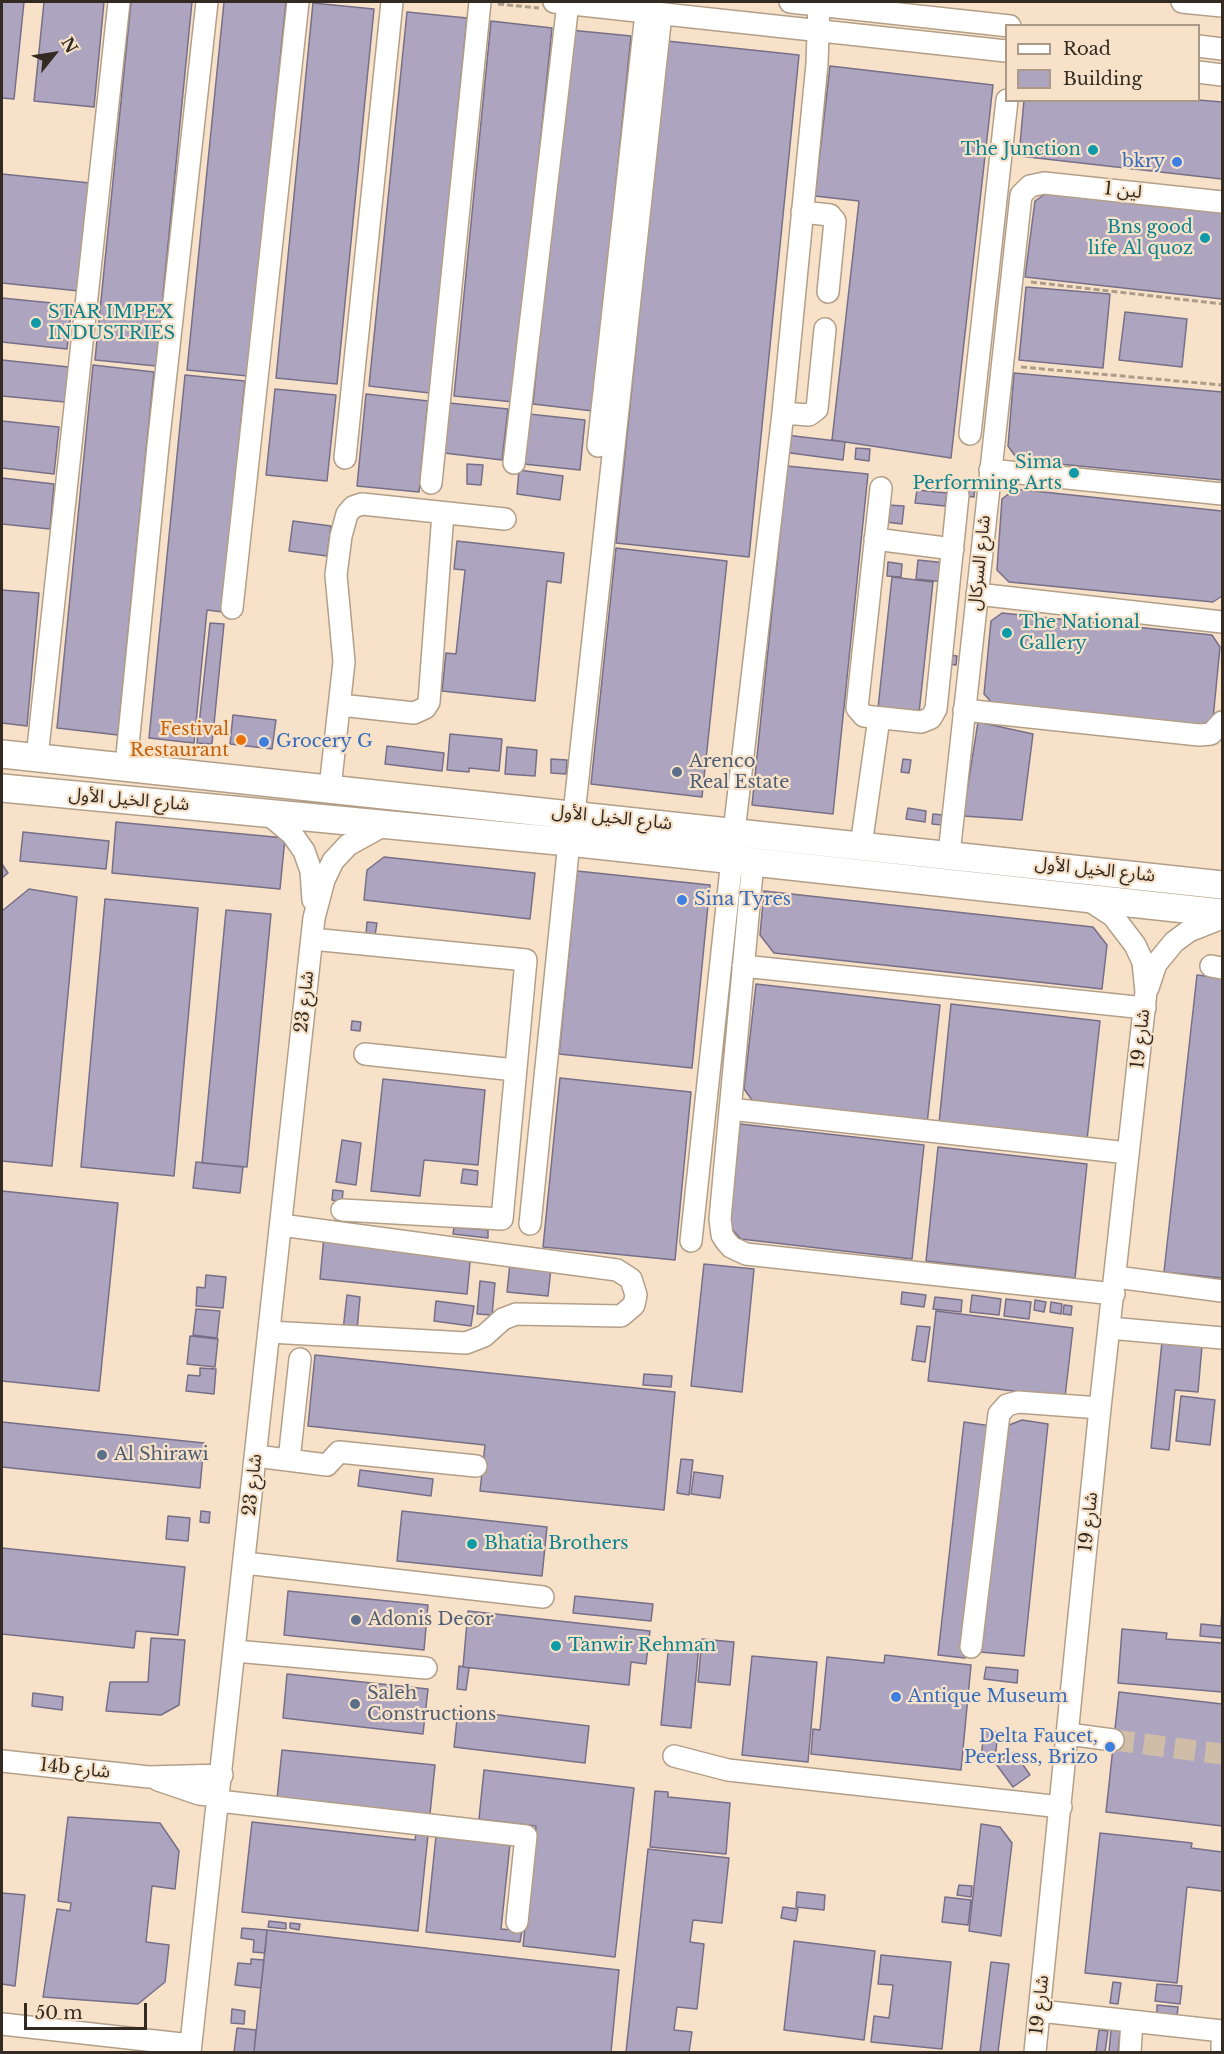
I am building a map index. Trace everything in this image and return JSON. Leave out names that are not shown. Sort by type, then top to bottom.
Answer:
[{"type":"main road","name":"شارع الخيل الأول","points":[[2,754],[126,765],[1222,885]]},
{"type":"main road","name":"شارع الخيل الأول","points":[[2,788],[569,842],[1222,912]]},
{"type":"street","points":[[37,757],[119,2]]},
{"type":"street","points":[[126,765],[158,446],[207,2]]},
{"type":"street","points":[[232,608],[298,2]]},
{"type":"street","points":[[345,459],[392,2]]},
{"type":"street","points":[[431,483],[480,2]]},
{"type":"street","points":[[514,463],[561,2],[1005,51]]},
{"type":"street","points":[[790,2],[819,3],[1005,25]]},
{"type":"street","points":[[1182,2],[1222,6]]},
{"type":"street","points":[[734,832],[783,413],[819,3]]},
{"type":"street","points":[[598,446],[653,13]]},
{"type":"street","points":[[574,814],[653,13]]},
{"type":"street","points":[[1200,46],[1222,49]]},
{"type":"street","points":[[1200,72],[1222,75]]},
{"type":"street","points":[[970,434],[1007,102]]},
{"type":"street","name":"لين 1","points":[[1025,190],[1044,183],[1222,202]]},
{"type":"street","name":"شارع السركال","points":[[949,854],[1018,202],[1025,190]]},
{"type":"street","points":[[802,212],[830,215],[835,221],[828,292]]},
{"type":"street","points":[[783,413],[809,415],[817,409],[825,329]]},
{"type":"street","points":[[990,470],[1222,494]]},
{"type":"street","points":[[881,488],[856,708],[861,715],[921,722],[934,714],[958,495]]},
{"type":"street","points":[[330,788],[340,705],[344,646],[336,574],[341,536],[347,514],[353,507],[362,504],[505,519]]},
{"type":"street","points":[[340,705],[414,713],[425,708],[429,702],[443,513]]},
{"type":"street","points":[[875,539],[952,549]]},
{"type":"street","points":[[977,594],[1222,622]]},
{"type":"street","points":[[964,710],[1205,735],[1216,731],[1222,722]]},
{"type":"street","points":[[861,846],[879,718]]},
{"type":"street","name":"شارع 23","points":[[190,2049],[222,1775],[314,918],[311,870],[304,851],[292,834],[267,813]]},
{"type":"street","name":"شارع 23","points":[[314,918],[324,880],[333,861],[348,845],[386,824]]},
{"type":"street","points":[[530,1224],[569,842]]},
{"type":"street","points":[[742,860],[743,966],[720,1227],[726,1241],[738,1251],[1115,1285],[1222,1291]]},
{"type":"street","points":[[691,1241],[742,860]]},
{"type":"street","name":"شارع 19","points":[[1035,2052],[1100,1408],[1145,1000],[1143,962],[1125,929],[1113,916],[1081,896]]},
{"type":"street","name":"شارع 19","points":[[1145,1000],[1156,964],[1174,942],[1189,931],[1222,918]]},
{"type":"street","points":[[312,939],[526,960],[502,1219],[342,1210]]},
{"type":"street","points":[[743,966],[1145,1000]]},
{"type":"street","points":[[365,1054],[515,1070]]},
{"type":"street","points":[[730,1109],[1128,1154]]},
{"type":"street","points":[[270,1332],[466,1343],[484,1336],[503,1319],[516,1314],[621,1316],[634,1305],[636,1295],[631,1279],[617,1270],[281,1226]]},
{"type":"street","points":[[1110,1328],[1222,1338]]},
{"type":"street","points":[[290,1460],[300,1359]]},
{"type":"street","points":[[971,1647],[999,1414],[1007,1405],[1018,1402],[1100,1408]]},
{"type":"street","points":[[256,1456],[327,1465],[339,1452],[476,1466]]},
{"type":"street","points":[[245,1563],[543,1597]]},
{"type":"street","points":[[235,1651],[426,1668]]},
{"type":"street","points":[[1068,1734],[1113,1740]]},
{"type":"street","points":[[674,1756],[728,1770],[1061,1807]]},
{"type":"street","name":"14b شارع","points":[[2,1761],[149,1777],[222,1775]]},
{"type":"street","name":"14b شارع","points":[[149,1777],[219,1799],[526,1836],[517,1922]]},
{"type":"street","points":[[1040,2012],[1222,2031]]},
{"type":"street","points":[[1130,2052],[1132,2021]]},
{"type":"street","points":[[2,2024],[190,2049]]},
{"type":"street","points":[[1222,2043],[1222,2052]]},
{"type":"path","points":[[1010,279],[1222,304]]},
{"type":"path","points":[[1001,365],[1222,385]]},
{"type":"building","points":[[2,2],[24,2],[14,99],[2,98]]},
{"type":"building","points":[[44,2],[104,2],[94,107],[34,101]]},
{"type":"building","points":[[131,2],[192,2],[156,366],[95,360]]},
{"type":"building","points":[[224,2],[286,2],[248,376],[187,370]]},
{"type":"building","points":[[313,3],[374,9],[337,384],[276,378]]},
{"type":"building","points":[[407,12],[467,18],[430,393],[369,386]]},
{"type":"building","points":[[491,21],[552,28],[514,402],[454,396]]},
{"type":"building","points":[[570,30],[631,36],[593,411],[533,404]]},
{"type":"building","points":[[667,41],[799,55],[749,557],[616,543]]},
{"type":"building","points":[[830,66],[993,85],[951,458],[832,440],[859,201],[815,196]]},
{"type":"building","points":[[1200,100],[1222,102],[1222,179],[1019,156],[1024,102],[1200,102]]},
{"type":"building","points":[[2,174],[90,183],[79,291],[2,283]]},
{"type":"building","points":[[1048,192],[1222,210],[1222,299],[1025,277],[1035,201]]},
{"type":"building","points":[[1026,287],[1110,294],[1103,368],[1019,360]]},
{"type":"building","name":"STAR IMPEX INDUSTRIES","points":[[2,298],[72,305],[67,349],[2,342]]},
{"type":"building","points":[[1125,312],[1187,319],[1182,367],[1119,360]]},
{"type":"building","points":[[2,360],[69,367],[65,402],[2,396]]},
{"type":"building","points":[[93,365],[154,372],[118,735],[57,728]]},
{"type":"building","points":[[1014,373],[1222,392],[1222,480],[1018,460],[1008,446]]},
{"type":"building","points":[[185,375],[245,381],[223,612],[207,610],[194,743],[149,738]]},
{"type":"building","points":[[275,389],[336,395],[327,481],[266,475]]},
{"type":"building","points":[[366,394],[428,401],[419,492],[357,486]]},
{"type":"building","points":[[449,403],[508,409],[502,460],[444,453]]},
{"type":"building","points":[[529,414],[585,420],[580,470],[524,464]]},
{"type":"building","points":[[2,421],[59,427],[54,474],[2,468]]},
{"type":"building","points":[[786,435],[845,442],[843,460],[783,452]]},
{"type":"building","points":[[856,448],[870,449],[869,461],[855,459]]},
{"type":"building","points":[[467,464],[483,465],[481,485],[467,484]]},
{"type":"building","points":[[787,466],[868,474],[833,814],[752,805]]},
{"type":"building","points":[[519,470],[563,476],[560,500],[517,494]]},
{"type":"building","points":[[2,478],[54,484],[50,529],[2,524]]},
{"type":"building","points":[[965,487],[975,488],[974,497],[964,496]]},
{"type":"building","points":[[1015,489],[1222,511],[1222,596],[1213,602],[1009,582],[997,570],[1002,499]]},
{"type":"building","points":[[917,490],[947,493],[945,506],[915,503]]},
{"type":"building","points":[[888,505],[904,506],[902,524],[886,522]]},
{"type":"building","points":[[293,521],[331,526],[327,556],[289,551]]},
{"type":"building","points":[[457,541],[564,553],[561,583],[547,581],[535,701],[442,691],[446,653],[456,654],[465,570],[454,569]]},
{"type":"building","points":[[616,548],[727,561],[702,797],[591,784]]},
{"type":"building","points":[[918,560],[947,563],[945,582],[916,579]]},
{"type":"building","points":[[888,562],[902,564],[901,577],[887,576]]},
{"type":"building","points":[[892,577],[933,582],[919,713],[878,708]]},
{"type":"building","points":[[2,590],[39,593],[27,726],[2,723]]},
{"type":"building","points":[[1002,613],[1212,635],[1220,647],[1213,719],[1200,727],[995,706],[984,694],[991,621]]},
{"type":"building","points":[[210,623],[224,624],[212,744],[197,743]]},
{"type":"building","points":[[949,655],[957,656],[956,665],[948,664]]},
{"type":"building","points":[[233,715],[276,720],[272,749],[230,744]]},
{"type":"building","points":[[978,722],[1033,734],[1022,820],[963,816]]},
{"type":"building","points":[[450,734],[502,739],[499,771],[469,768],[469,772],[447,770]]},
{"type":"building","points":[[387,746],[444,753],[442,771],[385,764]]},
{"type":"building","points":[[507,747],[537,750],[535,776],[505,774]]},
{"type":"building","points":[[551,759],[567,760],[566,774],[551,773]]},
{"type":"building","points":[[903,759],[911,760],[909,773],[901,772]]},
{"type":"building","points":[[908,808],[926,811],[925,822],[906,819]]},
{"type":"building","points":[[933,814],[943,815],[942,825],[932,824]]},
{"type":"building","points":[[116,822],[285,838],[280,889],[112,873]]},
{"type":"building","points":[[23,832],[109,841],[106,869],[20,861]]},
{"type":"building","points":[[384,857],[535,873],[530,919],[364,900],[367,870]]},
{"type":"building","points":[[2,864],[8,873],[2,878]]},
{"type":"building","points":[[577,871],[710,885],[692,1068],[559,1054]]},
{"type":"building","points":[[29,889],[77,897],[52,1166],[2,1161],[2,911]]},
{"type":"building","points":[[764,891],[1093,927],[1107,945],[1102,989],[774,953],[760,935]]},
{"type":"building","points":[[105,899],[198,908],[174,1176],[81,1167]]},
{"type":"building","points":[[226,910],[271,914],[247,1167],[202,1163]]},
{"type":"building","points":[[367,922],[377,923],[375,935],[366,934]]},
{"type":"building","points":[[1197,975],[1222,978],[1222,1278],[1164,1272]]},
{"type":"building","points":[[756,984],[940,1005],[927,1124],[755,1104],[744,1089]]},
{"type":"building","points":[[951,1004],[1100,1021],[1087,1140],[939,1123]]},
{"type":"building","points":[[352,1021],[361,1022],[360,1031],[351,1030]]},
{"type":"building","points":[[560,1078],[691,1092],[675,1260],[543,1247]]},
{"type":"building","points":[[383,1079],[485,1090],[478,1165],[424,1160],[420,1196],[371,1191]]},
{"type":"building","points":[[740,1124],[924,1145],[912,1259],[741,1239],[729,1226]]},
{"type":"building","points":[[342,1140],[361,1143],[356,1185],[336,1182]]},
{"type":"building","points":[[938,1147],[1087,1164],[1075,1278],[926,1261]]},
{"type":"building","points":[[196,1162],[243,1167],[240,1193],[193,1188]]},
{"type":"building","points":[[463,1169],[478,1171],[477,1185],[461,1183]]},
{"type":"building","points":[[333,1190],[343,1191],[342,1202],[332,1200]]},
{"type":"building","points":[[2,1191],[118,1203],[99,1391],[2,1381]]},
{"type":"building","points":[[454,1227],[488,1230],[488,1238],[453,1234]]},
{"type":"building","points":[[324,1236],[471,1252],[467,1294],[320,1279]]},
{"type":"building","points":[[510,1263],[551,1268],[548,1296],[507,1292]]},
{"type":"building","points":[[704,1264],[754,1269],[742,1392],[691,1386]]},
{"type":"building","points":[[206,1275],[226,1277],[223,1308],[196,1306],[197,1287],[205,1288]]},
{"type":"building","points":[[480,1281],[495,1283],[492,1315],[477,1314]]},
{"type":"building","points":[[902,1292],[926,1295],[924,1307],[901,1304]]},
{"type":"building","points":[[347,1295],[360,1297],[357,1331],[343,1330]]},
{"type":"building","points":[[972,1295],[1001,1299],[999,1315],[970,1312]]},
{"type":"building","points":[[935,1297],[962,1300],[961,1312],[933,1309]]},
{"type":"building","points":[[1006,1299],[1031,1302],[1029,1319],[1004,1316]]},
{"type":"building","points":[[1035,1300],[1046,1302],[1044,1312],[1034,1310]]},
{"type":"building","points":[[436,1301],[474,1306],[471,1326],[434,1321]]},
{"type":"building","points":[[1051,1302],[1062,1304],[1061,1314],[1050,1312]]},
{"type":"building","points":[[1064,1305],[1072,1306],[1071,1315],[1063,1314]]},
{"type":"building","points":[[196,1309],[220,1311],[217,1338],[193,1335]]},
{"type":"building","points":[[936,1311],[1073,1328],[1065,1397],[928,1381]]},
{"type":"building","points":[[917,1326],[930,1327],[925,1362],[912,1360]]},
{"type":"building","points":[[190,1336],[218,1339],[215,1367],[187,1364]]},
{"type":"building","points":[[1162,1342],[1202,1346],[1198,1392],[1175,1390],[1169,1450],[1151,1448]]},
{"type":"building","points":[[315,1355],[675,1392],[664,1510],[480,1491],[485,1445],[308,1426]]},
{"type":"building","points":[[200,1368],[216,1369],[214,1394],[186,1391],[188,1375],[200,1376]]},
{"type":"building","points":[[644,1374],[672,1376],[671,1387],[643,1385]]},
{"type":"building","points":[[1181,1396],[1215,1400],[1210,1445],[1176,1441]]},
{"type":"building","points":[[1022,1420],[1048,1424],[1024,1656],[980,1652],[1004,1432],[1009,1425]]},
{"type":"building","name":"Al Shirawi","points":[[2,1422],[204,1443],[200,1488],[2,1467]]},
{"type":"building","points":[[964,1422],[991,1426],[965,1658],[938,1655]]},
{"type":"building","points":[[681,1459],[693,1460],[689,1495],[677,1493]]},
{"type":"building","points":[[360,1470],[433,1479],[431,1496],[358,1486]]},
{"type":"building","points":[[694,1472],[723,1476],[720,1498],[691,1494]]},
{"type":"building","points":[[201,1511],[210,1512],[209,1523],[200,1522]]},
{"type":"building","name":"Bhatia Brothers","points":[[402,1511],[547,1527],[542,1576],[397,1561]]},
{"type":"building","points":[[168,1516],[190,1518],[188,1541],[166,1539]]},
{"type":"building","points":[[2,1548],[185,1567],[178,1635],[136,1631],[134,1648],[2,1634]]},
{"type":"building","name":"Adonis Decor","points":[[288,1591],[428,1605],[424,1650],[284,1635]]},
{"type":"building","points":[[575,1596],[653,1604],[651,1621],[573,1613]]},
{"type":"building","points":[[1222,1609],[1222,1638],[1200,1636],[1201,1624],[1221,1626]]},
{"type":"building","name":"Tanwir Rehman","points":[[468,1611],[650,1631],[646,1664],[631,1662],[629,1685],[463,1667]]},
{"type":"building","points":[[1122,1629],[1167,1633],[1166,1639],[1222,1643],[1222,1692],[1118,1683]]},
{"type":"building","points":[[151,1638],[185,1640],[179,1705],[161,1715],[106,1711],[110,1682],[148,1682]]},
{"type":"building","points":[[702,1639],[734,1642],[730,1685],[698,1682]]},
{"type":"building","points":[[669,1642],[699,1646],[691,1728],[661,1725]]},
{"type":"building","name":"Antique Museum","points":[[885,1655],[971,1665],[961,1770],[811,1754],[813,1729],[820,1730],[827,1657],[884,1663]]},
{"type":"building","points":[[752,1656],[817,1662],[808,1762],[742,1755]]},
{"type":"building","points":[[459,1666],[469,1668],[466,1690],[457,1689]]},
{"type":"building","points":[[986,1667],[1018,1670],[1017,1683],[984,1679]]},
{"type":"building","name":"Saleh Constructions","points":[[287,1674],[428,1689],[423,1734],[283,1718]]},
{"type":"building","points":[[1119,1692],[1222,1704],[1222,1826],[1106,1812]]},
{"type":"building","points":[[33,1693],[63,1697],[62,1710],[32,1706]]},
{"type":"building","points":[[458,1710],[589,1726],[585,1763],[454,1747]]},
{"type":"building","points":[[984,1730],[998,1732],[995,1759],[981,1758]]},
{"type":"building","points":[[282,1750],[435,1765],[430,1814],[277,1799]]},
{"type":"building","points":[[1014,1752],[1030,1775],[1013,1787],[996,1764]]},
{"type":"building","points":[[484,1770],[634,1788],[615,1957],[523,1946],[536,1826],[479,1819]]},
{"type":"building","points":[[655,1791],[668,1792],[668,1797],[730,1803],[726,1854],[650,1847]]},
{"type":"building","points":[[68,1817],[160,1823],[179,1851],[175,1889],[152,1886],[146,1942],[169,1945],[165,1982],[138,2004],[43,1997],[57,1909],[70,1911],[71,1903],[58,1901]]},
{"type":"building","points":[[252,1822],[415,1840],[416,1834],[428,1835],[418,1931],[242,1912]]},
{"type":"building","points":[[981,1824],[1000,1827],[1012,1843],[1001,1936],[969,1931]]},
{"type":"building","points":[[1100,1833],[1192,1843],[1191,1848],[1222,1852],[1222,1891],[1187,1887],[1177,1983],[1085,1973]]},
{"type":"building","points":[[436,1836],[510,1844],[501,1929],[522,1931],[520,1942],[426,1932]]},
{"type":"building","points":[[648,1849],[729,1858],[722,1923],[693,1920],[690,1942],[704,1944],[697,2009],[677,2007],[674,2030],[692,2032],[689,2052],[626,2052]]},
{"type":"building","points":[[959,1885],[972,1886],[971,1897],[957,1895]]},
{"type":"building","points":[[797,1892],[825,1895],[824,1910],[796,1907]]},
{"type":"building","points":[[2,1893],[25,1895],[15,1986],[2,1984]]},
{"type":"building","points":[[945,1897],[971,1900],[968,1925],[942,1922]]},
{"type":"building","points":[[783,1907],[798,1909],[796,1921],[781,1918]]},
{"type":"building","points":[[269,1921],[286,1923],[286,1929],[268,1927]]},
{"type":"building","points":[[290,1923],[300,1924],[299,1930],[290,1928]]},
{"type":"building","points":[[242,1928],[267,1930],[265,1953],[253,1952],[254,1940],[241,1938]]},
{"type":"building","points":[[267,1930],[619,1970],[611,2052],[254,2052]]},
{"type":"building","points":[[794,1941],[875,1951],[864,2040],[784,2030]]},
{"type":"building","points":[[881,1955],[951,1962],[942,2049],[871,2042],[874,2016],[889,2018],[893,1985],[878,1984]]},
{"type":"building","points":[[251,1959],[264,1960],[261,1988],[235,1985],[238,1963],[251,1964]]},
{"type":"building","points":[[991,1962],[1009,1964],[998,2052],[980,2052]]},
{"type":"building","points":[[1113,1982],[1121,1983],[1118,2004],[1110,2003]]},
{"type":"building","points":[[1157,1984],[1182,1986],[1180,2004],[1155,2001]]},
{"type":"building","points":[[1157,2005],[1178,2007],[1177,2016],[1157,2014]]},
{"type":"building","points":[[232,2009],[245,2011],[244,2024],[231,2023]]},
{"type":"building","points":[[237,2028],[256,2030],[254,2052],[234,2052]]},
{"type":"building","points":[[1099,2030],[1108,2031],[1105,2052],[1096,2052]]},
{"type":"building","points":[[1111,2030],[1120,2031],[1118,2052],[1109,2052]]},
{"type":"tunnel","points":[[1113,1740],[1222,1754]]},
{"type":"place","name":"The Junction","points":[[1093,150]]},
{"type":"place","name":"bkry","points":[[1177,162]]},
{"type":"place","name":"Bns good life Al quoz","points":[[1205,238]]},
{"type":"place","name":"STAR IMPEX INDUSTRIES","points":[[36,323]]},
{"type":"place","name":"Sima Performing Arts","points":[[1074,473]]},
{"type":"place","name":"The National Gallery","points":[[1007,633]]},
{"type":"place","name":"Festival Restaurant","points":[[241,740]]},
{"type":"place","name":"Grocery G","points":[[264,742]]},
{"type":"place","name":"Arenco Real Estate","points":[[677,772]]},
{"type":"place","name":"Sina Tyres","points":[[682,900]]},
{"type":"place","name":"Al Shirawi","points":[[102,1455]]},
{"type":"place","name":"Bhatia Brothers","points":[[472,1544]]},
{"type":"place","name":"Adonis Decor","points":[[356,1620]]},
{"type":"place","name":"Tanwir Rehman","points":[[556,1646]]},
{"type":"place","name":"Antique Museum","points":[[896,1697]]},
{"type":"place","name":"Saleh Constructions","points":[[355,1704]]},
{"type":"place","name":"Delta Faucet, Peerless, Brizo","points":[[1110,1747]]}]
